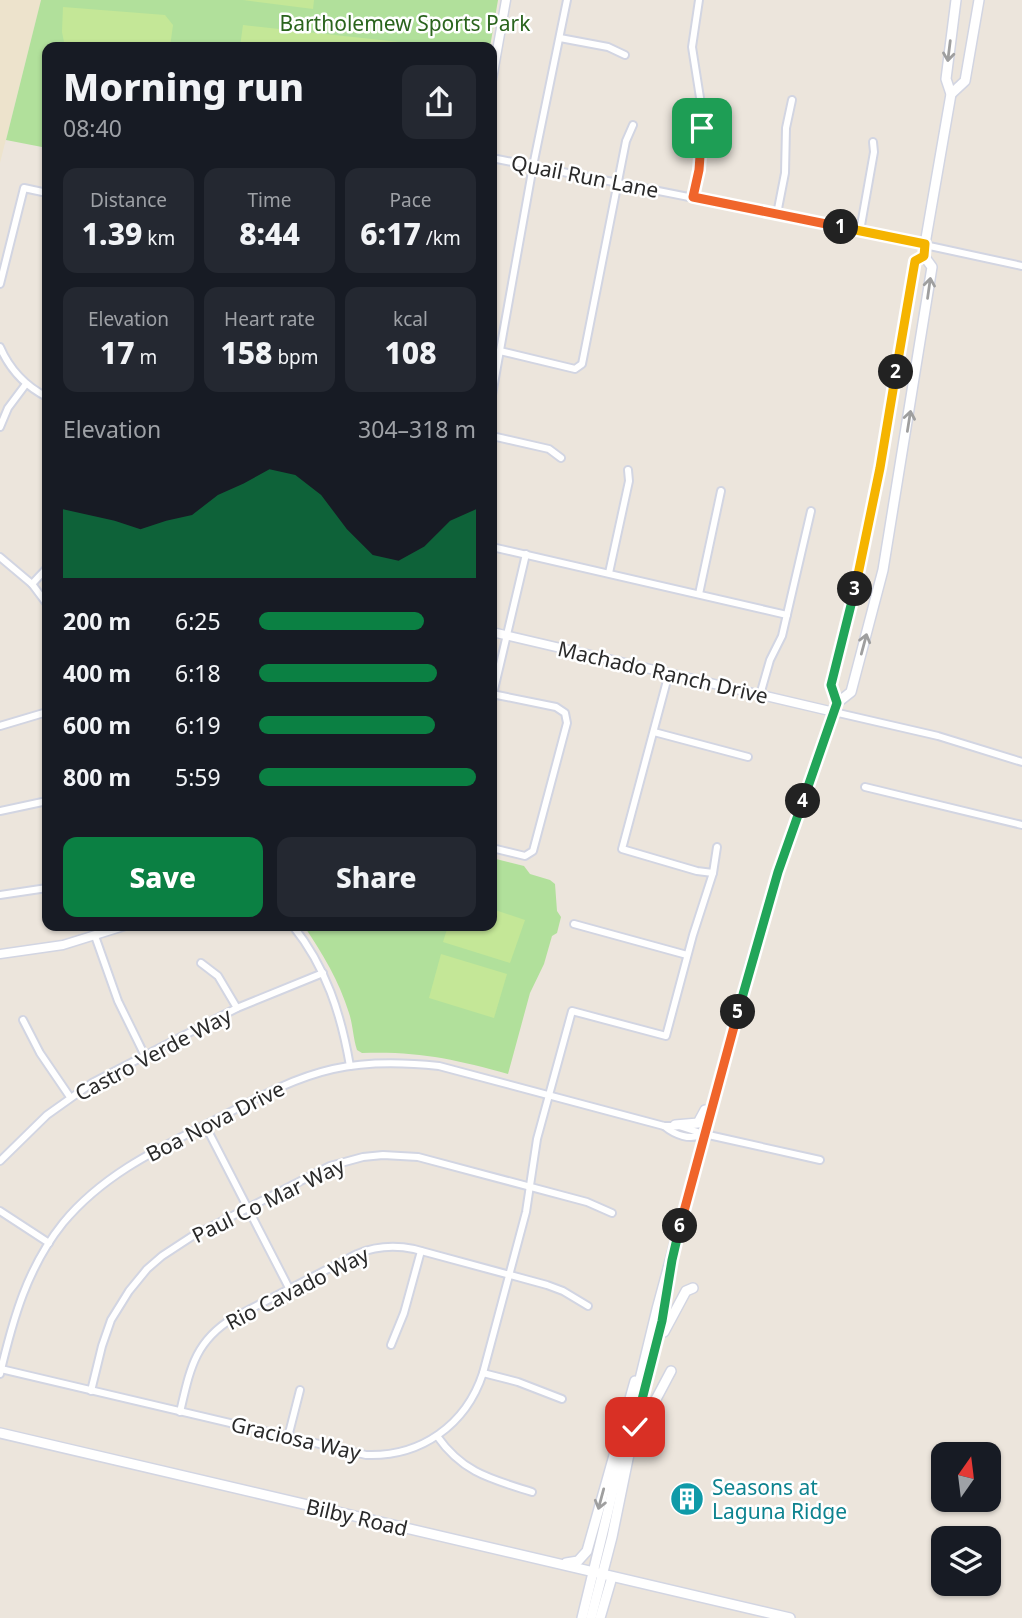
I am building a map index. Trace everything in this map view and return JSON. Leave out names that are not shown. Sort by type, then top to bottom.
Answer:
[{"type":"main road","points":[[600,1618],[602,1575],[644,1364],[704,1134],[778,872],[835,708],[851,692],[883,570],[932,267],[924,256],[925,244],[951,94],[946,79],[956,0]]},
{"type":"main road","points":[[951,94],[965,81],[979,0]]},
{"type":"main road","points":[[835,708],[831,685],[876,493],[915,261],[924,256]]},
{"type":"main road","points":[[675,1125],[698,1124],[707,1106],[713,1101]]},
{"type":"main road","points":[[591,1618],[666,1302],[672,1260]]},
{"type":"main road","points":[[656,1346],[686,1291],[693,1289]]},
{"type":"main road","points":[[550,1563],[574,1562],[587,1551],[629,1395],[644,1364]]},
{"type":"main road","points":[[630,1449],[671,1371]]},
{"type":"main road","name":"Bilby Road","points":[[0,1433],[790,1618]]},
{"type":"main road","points":[[582,1618],[602,1575]]},
{"type":"main road","name":"Bilby Road","points":[[715,1602],[767,1618]]},
{"type":"street","points":[[497,51],[506,0]]},
{"type":"street","points":[[497,368],[533,166],[567,0]]},
{"type":"street","points":[[693,197],[702,140],[701,104],[692,47],[699,0]]},
{"type":"street","points":[[560,38],[608,47],[625,55]]},
{"type":"street","points":[[777,214],[785,173],[786,128],[792,100]]},
{"type":"street","points":[[500,351],[575,369],[582,364],[617,183],[626,141],[633,125]]},
{"type":"street","points":[[860,231],[874,152],[873,142]]},
{"type":"street","name":"Quail Run Lane","points":[[497,159],[925,244],[1022,266]]},
{"type":"street","points":[[0,284],[24,188],[42,192]]},
{"type":"street","points":[[0,347],[12,370],[26,384],[42,394]]},
{"type":"street","points":[[0,427],[8,408],[26,384]]},
{"type":"street","points":[[497,437],[549,449],[561,458]]},
{"type":"street","points":[[609,573],[629,481],[628,470]]},
{"type":"street","points":[[699,594],[721,491]]},
{"type":"street","points":[[760,695],[765,674],[782,636],[811,511]]},
{"type":"street","points":[[497,548],[787,615]]},
{"type":"street","points":[[497,676],[526,554]]},
{"type":"street","points":[[0,557],[32,584],[42,597]]},
{"type":"street","points":[[32,584],[42,573]]},
{"type":"street","name":"Machado Ranch Drive","points":[[497,633],[760,695],[835,708]]},
{"type":"street","points":[[670,673],[622,849],[697,871],[713,873]]},
{"type":"street","points":[[497,695],[556,707],[565,713],[567,723],[533,851],[526,856],[497,849]]},
{"type":"street","points":[[835,708],[1022,762]]},
{"type":"street","points":[[0,726],[42,713]]},
{"type":"street","points":[[654,732],[748,757]]},
{"type":"street","points":[[865,787],[1022,825]]},
{"type":"street","points":[[0,810],[42,802]]},
{"type":"street","points":[[574,924],[687,955],[713,873],[718,847]]},
{"type":"street","points":[[0,895],[42,889]]},
{"type":"street","points":[[0,954],[42,949],[110,931]]},
{"type":"street","points":[[296,931],[323,973],[339,1012],[350,1066]]},
{"type":"street","points":[[95,936],[118,1001],[145,1055]]},
{"type":"street","name":"Graciosa Way","points":[[1,1372],[350,1452],[376,1455],[403,1451],[437,1436],[464,1411],[483,1373],[526,1212],[537,1139],[572,1010],[666,1036],[687,955]]},
{"type":"street","points":[[201,963],[218,976],[237,1008]]},
{"type":"street","name":"Castro Verde Way","points":[[0,1161],[32,1127],[70,1097],[237,1008],[323,973]]},
{"type":"street","points":[[23,1020],[40,1053],[70,1097]]},
{"type":"street","name":"Boa Nova Drive","points":[[1,1372],[19,1301],[36,1264],[49,1243],[81,1204],[113,1177],[148,1154],[297,1080],[350,1066],[399,1062],[439,1066],[664,1126],[689,1137],[704,1134]]},
{"type":"street","points":[[205,1125],[289,1289]]},
{"type":"street","points":[[664,1126],[675,1125],[820,1160]]},
{"type":"street","name":"Paul Co Mar Way","points":[[91,1391],[111,1320],[137,1280],[173,1247],[330,1166],[363,1157],[383,1155],[432,1160],[587,1202],[612,1213]]},
{"type":"street","points":[[0,1211],[49,1243]]},
{"type":"street","name":"Rio Cavado Way","points":[[180,1412],[190,1370],[208,1338],[233,1318],[365,1250],[387,1246],[421,1251],[563,1291],[588,1306]]},
{"type":"street","points":[[391,1345],[404,1313],[421,1251]]},
{"type":"street","points":[[483,1373],[527,1385],[562,1399]]},
{"type":"street","points":[[288,1437],[300,1390]]},
{"type":"street","points":[[437,1436],[456,1459],[476,1473],[532,1492]]},
{"type":"shaded area","points":[[0,0],[41,0],[0,163]]},
{"type":"green space","name":"Bartholemew Sports Park","points":[[41,0],[498,0],[491,42],[42,42],[42,147],[6,140]]},
{"type":"green space","points":[[243,0],[314,0],[313,9]]},
{"type":"green space","points":[[63,7],[165,15],[173,25],[171,42],[64,42]]},
{"type":"green space","points":[[243,25],[399,42],[241,42]]},
{"type":"green space","points":[[497,859],[524,866],[530,874],[555,884],[557,911],[561,917],[557,933],[552,936],[544,964],[530,993],[508,1074],[436,1057],[401,1053],[362,1053],[357,1050],[350,1018],[324,957],[307,931],[497,931]]},
{"type":"green space","points":[[497,911],[525,920],[510,963],[443,942],[446,931],[497,931]]},
{"type":"green space","points":[[441,954],[507,974],[494,1018],[429,998]]},
{"type":"place","name":"Seasons at Laguna Ridge","points":[[687,1499]]},
{"type":"route","points":[[635,1427],[662,1321],[672,1260],[750,966],[778,872],[837,703],[831,685],[858,579],[880,468],[915,261],[924,256],[925,244],[693,197],[702,152],[702,128]]}]
